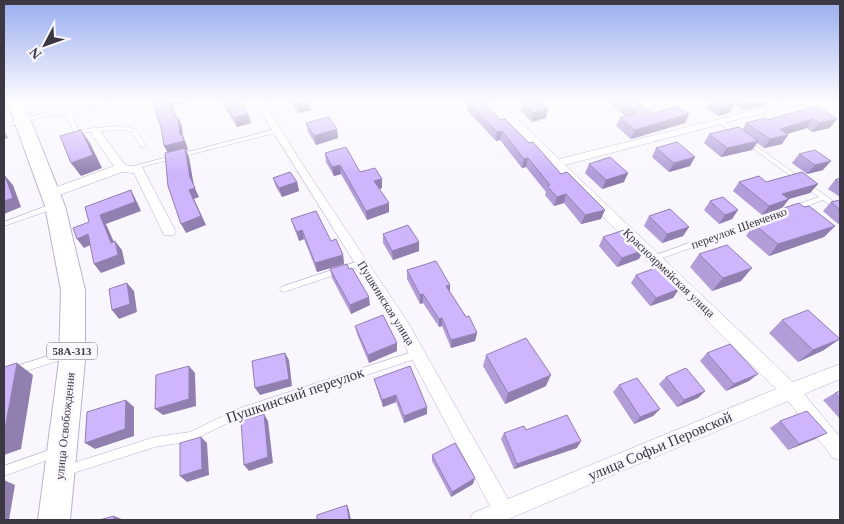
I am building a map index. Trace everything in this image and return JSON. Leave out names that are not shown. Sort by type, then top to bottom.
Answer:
[{"type":"main road","name":"улица Освобождения","points":[[21,125],[52,200],[74,290],[72,352],[54,520]]},
{"type":"street","name":"Пушкинская улица","points":[[274,125],[402,326],[504,511]]},
{"type":"street","name":"Красноармейская улица","points":[[518,125],[791,392],[840,451]]},
{"type":"street","points":[[558,164],[709,125]]},
{"type":"street","points":[[94,130],[127,169]]},
{"type":"street","points":[[52,200],[127,169],[138,170],[169,232]]},
{"type":"street","name":"улица Софьи Перовской","points":[[480,520],[840,371]]},
{"type":"lane","points":[[74,125],[76,132],[133,130],[142,146]]},
{"type":"lane","points":[[727,125],[840,209]]},
{"type":"lane","points":[[127,169],[277,131]]},
{"type":"lane","name":"переулок Шевченко","points":[[655,258],[824,197]]},
{"type":"lane","points":[[4,224],[52,200]]},
{"type":"lane","points":[[284,289],[362,263]]},
{"type":"lane","points":[[4,374],[72,352]]},
{"type":"lane","name":"Пушкинский переулок","points":[[4,471],[191,436],[240,412],[418,354]]},
{"type":"building","points":[[160,125],[179,125],[180,135],[182,134],[184,141],[164,146]]},
{"type":"building","points":[[308,125],[335,125],[337,129],[314,136]]},
{"type":"building","points":[[491,125],[511,125],[529,143],[533,142],[561,174],[567,172],[605,210],[585,215],[566,194],[557,197],[547,186],[550,185],[528,158],[524,159],[502,131],[497,132]]},
{"type":"building","points":[[629,125],[650,125],[635,130]]},
{"type":"building","points":[[750,125],[792,125],[780,129],[788,135],[770,139]]},
{"type":"building","points":[[739,127],[758,141],[727,148],[709,134]]},
{"type":"building","points":[[81,130],[93,155],[71,163],[60,136]]},
{"type":"building","points":[[677,142],[695,157],[674,163],[656,148]]},
{"type":"building","points":[[346,147],[360,172],[375,168],[382,179],[374,181],[389,203],[366,211],[340,165],[332,167],[325,153]]},
{"type":"building","points":[[185,148],[190,177],[195,188],[189,190],[201,216],[181,224],[168,186],[165,153]]},
{"type":"building","points":[[815,150],[831,161],[815,165],[799,154]]},
{"type":"building","points":[[610,157],[628,173],[606,180],[589,164]]},
{"type":"building","points":[[290,172],[297,182],[279,188],[273,178]]},
{"type":"building","points":[[802,172],[818,184],[782,194],[789,199],[769,206],[739,182],[759,176],[766,182]]},
{"type":"building","points":[[4,176],[13,198],[4,201]]},
{"type":"building","points":[[131,190],[135,202],[100,215],[111,243],[115,241],[118,255],[94,264],[88,234],[77,239],[73,228],[89,222],[85,207]]},
{"type":"building","points":[[723,197],[738,210],[725,215],[710,201]]},
{"type":"building","points":[[840,200],[840,210],[831,202]]},
{"type":"building","points":[[799,203],[804,207],[809,206],[835,226],[778,244],[754,224],[782,215],[778,210]]},
{"type":"building","points":[[670,209],[689,227],[667,234],[649,216]]},
{"type":"building","points":[[316,211],[331,241],[336,239],[343,255],[315,263],[302,230],[297,232],[291,219]]},
{"type":"building","points":[[408,225],[419,242],[392,251],[383,234]]},
{"type":"building","points":[[624,230],[644,250],[622,258],[603,237]]},
{"type":"building","points":[[727,245],[752,268],[723,278],[699,254]]},
{"type":"building","points":[[436,261],[450,285],[446,286],[466,317],[469,316],[477,333],[451,340],[442,318],[439,319],[423,294],[420,295],[407,270]]},
{"type":"building","points":[[347,264],[349,269],[352,268],[369,297],[350,305],[330,269]]},
{"type":"building","points":[[658,267],[679,289],[656,298],[636,275]]},
{"type":"building","points":[[127,283],[130,304],[112,310],[109,289]]},
{"type":"building","points":[[808,310],[840,339],[813,350],[782,320]]},
{"type":"building","points":[[383,315],[397,343],[368,355],[355,326]]},
{"type":"building","points":[[526,338],[551,375],[508,393],[486,355]]},
{"type":"building","points":[[730,344],[758,374],[734,384],[707,353]]},
{"type":"building","points":[[285,353],[289,379],[255,388],[252,361]]},
{"type":"building","points":[[17,363],[4,434],[4,367]]},
{"type":"building","points":[[189,366],[189,399],[155,409],[156,375]]},
{"type":"building","points":[[410,366],[427,407],[404,416],[396,395],[382,400],[374,379]]},
{"type":"building","points":[[686,368],[705,391],[684,400],[666,377]]},
{"type":"building","points":[[637,378],[660,409],[640,417],[619,385]]},
{"type":"building","points":[[840,391],[840,399],[835,393]]},
{"type":"building","points":[[126,400],[125,429],[85,443],[87,412]]},
{"type":"building","points":[[807,411],[827,433],[799,444],[780,421]]},
{"type":"building","points":[[264,414],[268,457],[244,465],[241,421]]},
{"type":"building","points":[[567,415],[581,441],[517,464],[504,433],[524,426],[526,430]]},
{"type":"building","points":[[201,437],[202,469],[180,476],[180,443]]},
{"type":"building","points":[[455,443],[475,478],[452,492],[432,455]]},
{"type":"building","points":[[347,505],[349,520],[317,520],[317,515]]},
{"type":"building","points":[[114,516],[114,520],[99,520]]}]
